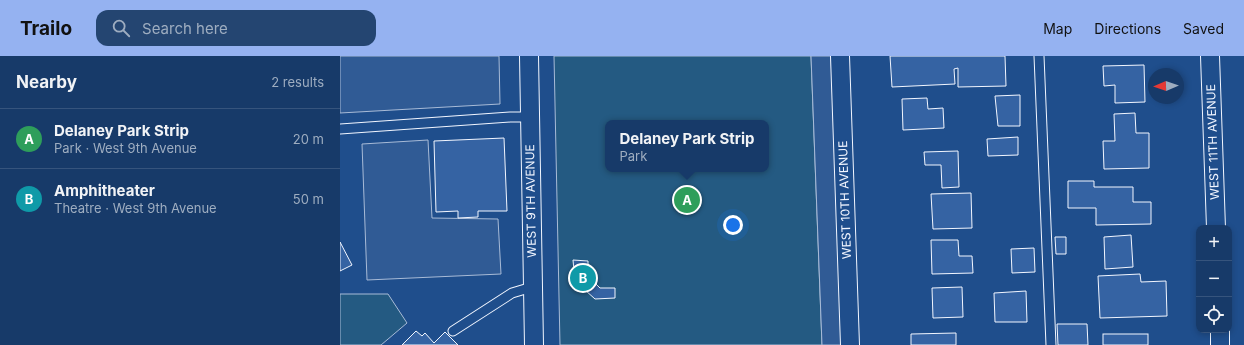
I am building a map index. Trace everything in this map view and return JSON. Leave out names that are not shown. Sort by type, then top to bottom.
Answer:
[{"type":"street","name":"WEST 9TH AVENUE","points":[[529,56],[534,345]]},
{"type":"street","name":"WEST 10TH AVENUE","points":[[840,56],[850,345]]},
{"type":"street","name":"WEST 11TH AVENUE","points":[[1210,56],[1216,225]]},
{"type":"street","points":[[1220,333],[1220,345]]},
{"type":"lane","points":[[1039,56],[1051,345]]},
{"type":"lane","points":[[340,129],[529,117]]},
{"type":"lane","points":[[453,330],[512,293],[532,287]]},
{"type":"shaded area","points":[[340,56],[499,56],[500,104],[340,113]]},
{"type":"shaded area","points":[[554,56],[811,56],[822,345],[560,345]]},
{"type":"shaded area","points":[[811,56],[831,56],[842,345],[822,345]]},
{"type":"shaded area","points":[[428,140],[432,218],[498,219],[501,274],[367,280],[362,144]]},
{"type":"shaded area","points":[[340,294],[388,294],[407,323],[381,345],[340,345]]},
{"type":"building","points":[[890,56],[1005,56],[1006,86],[958,87],[958,68],[954,69],[955,84],[892,87]]},
{"type":"building","points":[[1144,65],[1145,102],[1115,103],[1115,85],[1104,86],[1103,66]]},
{"type":"building","points":[[1020,95],[1020,126],[998,126],[995,96]]},
{"type":"building","points":[[927,98],[928,109],[943,108],[944,128],[903,130],[902,99]]},
{"type":"building","points":[[1135,113],[1136,133],[1149,133],[1149,168],[1104,169],[1103,141],[1115,141],[1114,114]]},
{"type":"building","points":[[1018,137],[1018,155],[988,156],[987,139]]},
{"type":"building","points":[[504,138],[507,211],[478,211],[478,217],[458,218],[458,211],[436,212],[434,141]]},
{"type":"building","points":[[958,151],[959,187],[942,188],[941,165],[925,165],[924,152]]},
{"type":"building","points":[[1068,181],[1094,181],[1094,187],[1133,187],[1133,202],[1151,202],[1151,224],[1096,225],[1096,208],[1068,208]]},
{"type":"building","points":[[971,193],[972,228],[933,229],[931,194]]},
{"type":"building","points":[[1131,235],[1133,267],[1105,269],[1104,237]]},
{"type":"building","points":[[1055,237],[1066,237],[1066,254],[1056,254]]},
{"type":"building","points":[[931,240],[958,240],[959,256],[972,256],[973,273],[932,274]]},
{"type":"building","points":[[340,242],[352,265],[340,271]]},
{"type":"building","points":[[1034,248],[1035,272],[1012,273],[1011,249]]},
{"type":"building","points":[[573,260],[588,261],[588,276],[600,288],[615,288],[615,298],[595,299],[575,281]]},
{"type":"building","points":[[1140,274],[1141,282],[1166,281],[1167,316],[1100,318],[1098,276]]},
{"type":"building","points":[[962,287],[963,317],[933,318],[932,288]]},
{"type":"building","points":[[1026,291],[1027,322],[995,322],[994,293]]},
{"type":"building","points":[[1057,324],[1087,324],[1088,345],[1058,345]]},
{"type":"building","points":[[416,331],[422,336],[425,333],[434,343],[445,332],[458,345],[402,345]]},
{"type":"building","points":[[956,333],[956,345],[911,345],[911,334]]},
{"type":"building","points":[[1103,334],[1148,334],[1148,345],[1103,345]]},
{"type":"place","name":"Delaney Park Strip","points":[[687,200]]},
{"type":"place","name":"Amphitheater","points":[[583,278]]}]
